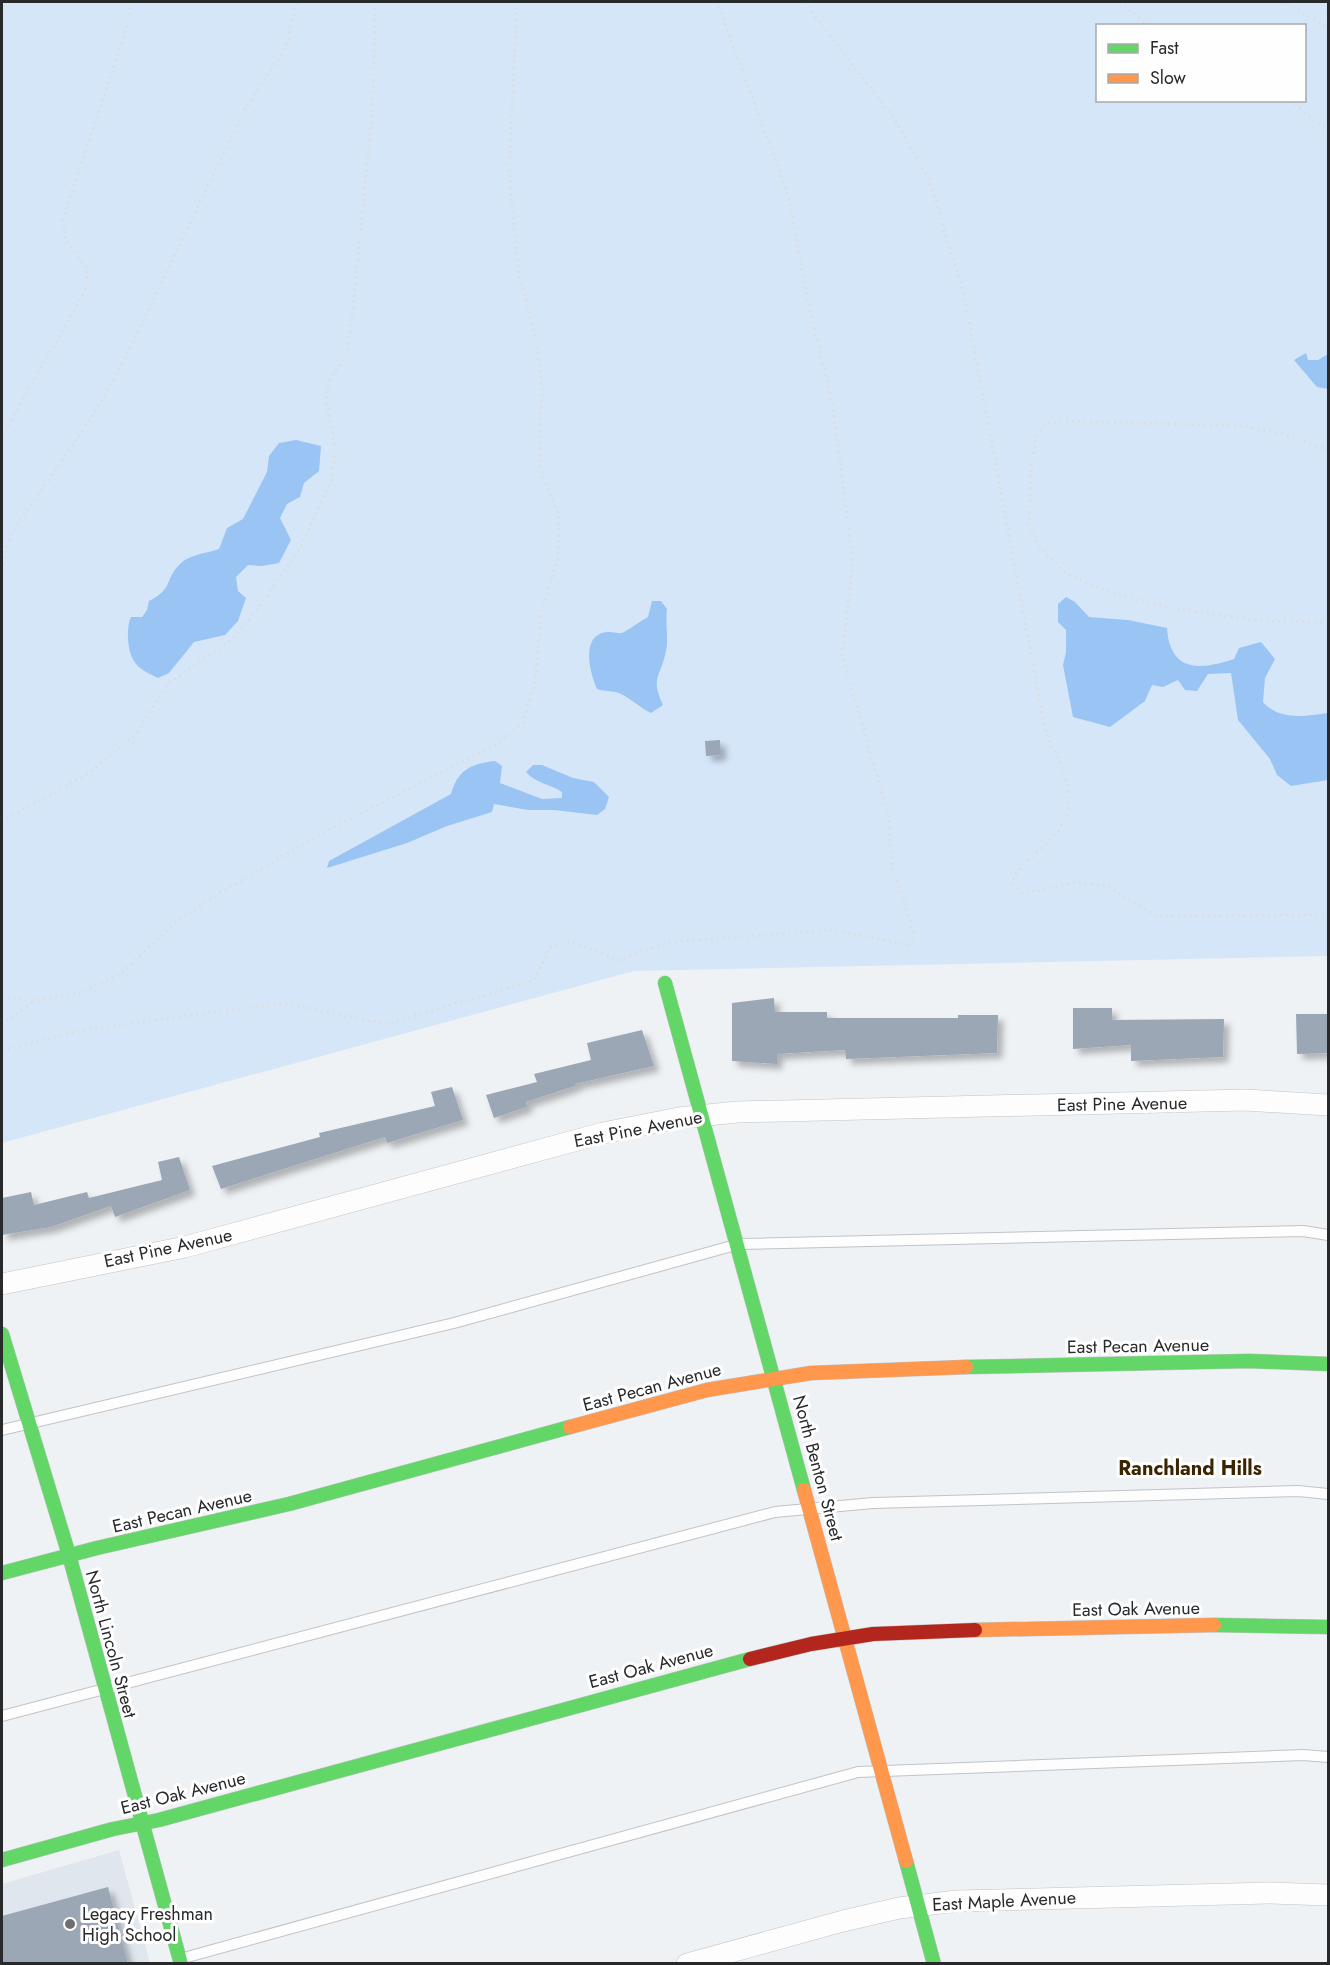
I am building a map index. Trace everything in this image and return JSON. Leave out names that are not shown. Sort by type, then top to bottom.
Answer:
[{"type":"street","name":"North Benton Street","points":[[665,983],[934,1964]]},
{"type":"street","name":"East Pine Avenue","points":[[2,1284],[185,1247],[603,1133],[703,1116],[737,1112],[1245,1100],[1329,1105]]},
{"type":"street","name":"North Lincoln Street","points":[[2,1334],[69,1555],[181,1961]]},
{"type":"street","name":"East Pecan Avenue","points":[[2,1573],[69,1555],[221,1521],[663,1401],[739,1383],[853,1370],[1249,1361],[1329,1364]]},
{"type":"street","name":"East Oak Avenue","points":[[2,1860],[749,1658],[845,1638],[873,1634],[1023,1629],[1257,1624],[1329,1627]]},
{"type":"street","name":"East Maple Avenue","points":[[687,1964],[843,1921],[919,1906],[1017,1898],[1269,1893],[1329,1895]]},
{"type":"lane","points":[[2,1430],[454,1323],[738,1244],[1303,1231],[1329,1235]]},
{"type":"lane","points":[[2,1716],[776,1512],[810,1507],[1298,1491],[1329,1494]]},
{"type":"lane","points":[[181,1961],[858,1772],[1303,1755],[1329,1757]]},
{"type":"path","points":[[2,436],[88,286],[87,269],[65,240],[63,218],[126,30],[131,2]]},
{"type":"path","points":[[2,570],[11,534],[94,414],[124,360],[245,109],[286,47],[297,2]]},
{"type":"path","points":[[2,821],[84,777],[136,734],[168,683],[231,640],[258,609],[301,546],[330,483],[336,451],[326,401],[330,379],[346,357],[352,320],[374,101],[375,2]]},
{"type":"path","points":[[2,997],[33,1001],[83,992],[120,974],[181,918],[228,888],[328,830],[496,745],[523,723],[534,683],[541,614],[558,558],[559,518],[539,464],[542,388],[536,340],[519,275],[508,172],[517,2]]},
{"type":"path","points":[[2,1050],[83,1030],[282,1002],[386,1024],[534,981],[550,947],[573,942],[618,960],[670,942],[835,930],[912,946],[913,929],[892,864],[888,813],[842,655],[853,561],[832,401],[807,298],[789,197],[717,2]]},
{"type":"path","points":[[804,2],[893,117],[928,177],[964,294],[1046,735],[1059,760],[1072,800],[1064,822],[1048,843],[1018,868],[1012,883],[1023,894],[1076,882],[1108,886],[1155,916],[1329,915]]},
{"type":"path","points":[[1120,2],[1148,24]]},
{"type":"path","points":[[1282,2],[1329,27]]},
{"type":"path","points":[[1293,102],[1329,132]]},
{"type":"path","points":[[1329,450],[1279,433],[1240,426],[1064,421],[1045,424],[1036,437],[1031,471],[1029,525],[1040,548],[1065,573],[1104,590],[1176,609],[1264,621],[1329,622]]},
{"type":"path","points":[[2,1025],[33,1001]]},
{"type":"shaded area","points":[[2,2],[1328,2],[1328,956],[634,971],[2,1143]]},
{"type":"shaded area","name":"Legacy Freshman High School","points":[[119,1850],[150,1963],[2,1964],[2,1884]]},
{"type":"water","points":[[1306,353],[1308,360],[1318,360],[1328,354],[1328,389],[1317,387],[1294,360]]},
{"type":"water","points":[[296,440],[321,446],[319,471],[304,483],[300,497],[287,504],[280,518],[291,540],[279,563],[262,566],[248,565],[236,577],[238,591],[246,598],[238,621],[225,635],[194,642],[169,673],[158,678],[141,669],[132,657],[129,645],[128,627],[131,617],[142,617],[149,601],[166,588],[174,571],[183,561],[192,556],[219,549],[227,528],[243,519],[267,472],[269,456],[279,443]]},
{"type":"water","points":[[1066,597],[1075,602],[1089,617],[1128,620],[1167,628],[1169,643],[1174,653],[1189,665],[1210,665],[1234,659],[1239,648],[1261,642],[1275,659],[1265,678],[1263,702],[1285,715],[1328,713],[1328,780],[1291,786],[1277,775],[1270,759],[1238,720],[1231,673],[1208,674],[1197,691],[1185,690],[1178,680],[1163,687],[1152,685],[1145,701],[1110,727],[1073,717],[1063,665],[1066,652],[1066,630],[1058,622],[1058,604]]},
{"type":"water","points":[[652,601],[661,601],[667,609],[667,641],[657,682],[663,705],[651,713],[618,693],[597,689],[589,656],[593,640],[598,635],[606,632],[622,633],[630,629],[648,617]]},
{"type":"water","points":[[495,761],[502,766],[500,783],[542,799],[562,798],[562,792],[530,776],[526,772],[533,765],[542,765],[573,778],[594,782],[609,797],[605,809],[597,815],[554,810],[528,810],[494,804],[492,812],[447,826],[407,843],[327,868],[329,861],[451,794],[457,779],[472,766]]},
{"type":"building","points":[[720,740],[721,755],[706,756],[705,741]]},
{"type":"building","points":[[774,998],[775,1012],[827,1012],[827,1018],[958,1018],[958,1015],[998,1015],[997,1053],[846,1059],[845,1050],[777,1054],[777,1064],[732,1061],[732,1003]]},
{"type":"building","points":[[1073,1008],[1112,1008],[1112,1020],[1224,1019],[1223,1057],[1131,1061],[1131,1045],[1073,1049]]},
{"type":"building","points":[[1296,1014],[1329,1014],[1329,1053],[1297,1054]]},
{"type":"building","points":[[642,1030],[654,1066],[575,1084],[575,1086],[526,1102],[527,1107],[494,1118],[486,1095],[537,1082],[534,1074],[591,1060],[587,1043]]},
{"type":"building","points":[[452,1087],[463,1120],[387,1143],[385,1137],[221,1189],[212,1166],[320,1137],[319,1133],[435,1106],[431,1092]]},
{"type":"building","points":[[179,1157],[190,1190],[115,1217],[111,1206],[51,1227],[2,1235],[2,1198],[31,1192],[34,1205],[87,1192],[89,1198],[162,1180],[158,1162]]},
{"type":"building","points":[[108,1887],[128,1964],[2,1964],[2,1916]]},
{"type":"traffic: fast","points":[[665,983],[804,1490]]},
{"type":"traffic: fast","points":[[2,1334],[69,1555],[181,1964]]},
{"type":"traffic: fast","points":[[966,1367],[1249,1361],[1328,1364]]},
{"type":"traffic: fast","points":[[2,1573],[97,1548],[289,1504],[570,1427]]},
{"type":"traffic: fast","points":[[1214,1625],[1328,1627]]},
{"type":"traffic: fast","points":[[2,1860],[113,1829],[159,1820],[750,1659]]},
{"type":"traffic: fast","points":[[906,1861],[934,1964]]},
{"type":"traffic: slow","points":[[570,1427],[707,1390],[811,1373],[966,1367]]},
{"type":"traffic: slow","points":[[804,1490],[906,1861]]},
{"type":"traffic: slow","points":[[975,1630],[1214,1625]]},
{"type":"traffic: jam","points":[[750,1659],[811,1644],[873,1634],[975,1630]]},
{"type":"place","name":"Legacy Freshman High School","points":[[70,1924]]},
{"type":"district","name":"Ranchland Hills","points":[[1190,1468]]}]
